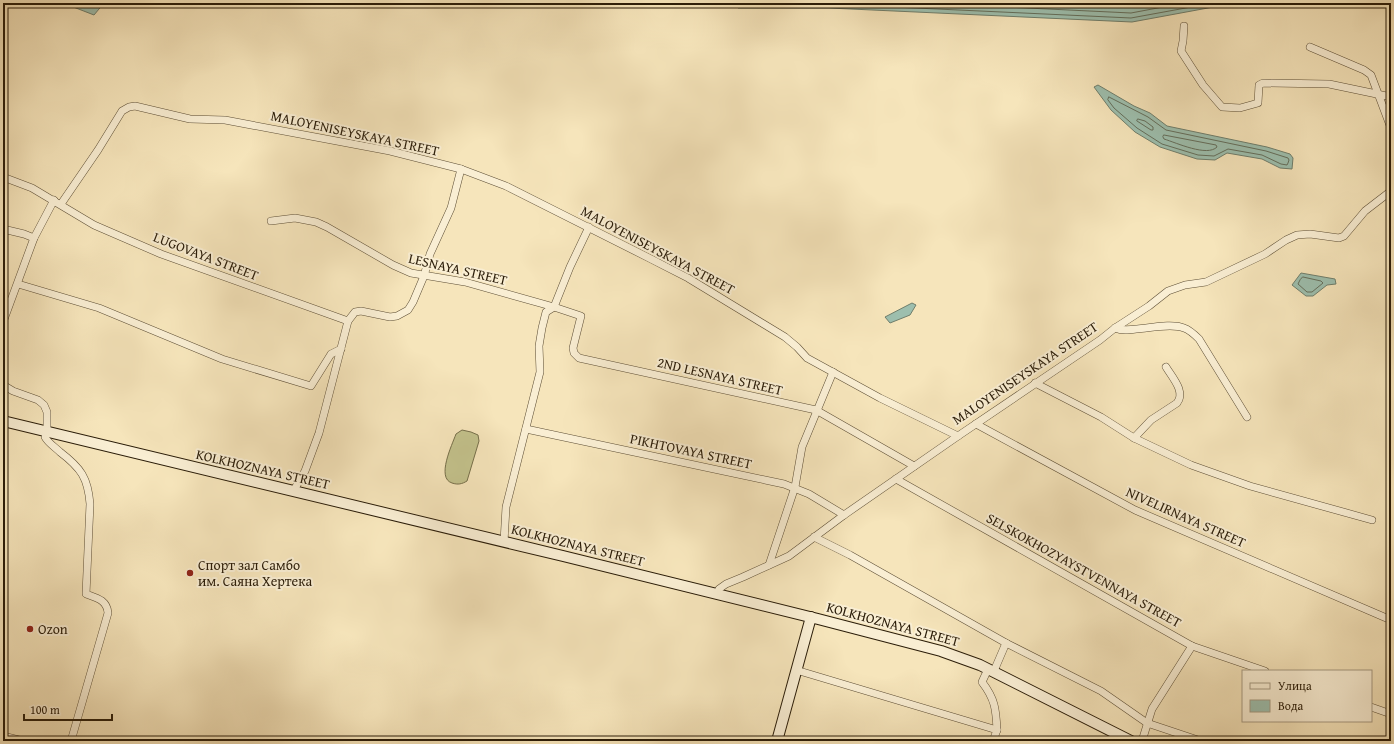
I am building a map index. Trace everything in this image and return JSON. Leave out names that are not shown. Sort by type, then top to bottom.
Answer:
[{"type":"main road","name":"KOLKHOZNAYA STREET","points":[[3,421],[294,490],[811,617],[941,651],[991,670],[1131,741]]},
{"type":"main road","points":[[777,741],[811,617]]},
{"type":"street","points":[[1184,26],[1181,51],[1203,85],[1222,106],[1240,108],[1258,103],[1259,85],[1263,83],[1329,84],[1391,97]]},
{"type":"street","points":[[1310,47],[1364,70],[1371,75],[1391,128]]},
{"type":"street","name":"MALOYENISEYSKAYA STREET","points":[[61,204],[98,150],[122,111],[129,107],[135,106],[190,119],[225,120],[247,123],[390,151],[461,169],[506,186],[688,278],[785,337],[807,358],[880,398],[958,436],[1100,340],[1168,291],[1186,285],[1206,282],[1265,254],[1286,240],[1297,235],[1310,234],[1339,238],[1344,236],[1365,211],[1391,191]]},
{"type":"street","points":[[294,490],[305,471],[319,433],[348,321],[355,312],[361,311],[390,317],[397,316],[408,310],[424,276],[430,254],[452,208],[461,169]]},
{"type":"street","name":"LUGOVAYA STREET","points":[[3,177],[32,188],[94,225],[161,254],[348,321]]},
{"type":"street","points":[[3,322],[34,238],[54,200]]},
{"type":"street","name":"LESNAYA STREET","points":[[271,221],[295,218],[316,222],[393,265],[411,273],[466,282],[554,307]]},
{"type":"street","points":[[504,542],[506,507],[540,372],[539,346],[546,312],[554,307],[570,267],[589,227]]},
{"type":"street","points":[[3,230],[24,234],[34,238]]},
{"type":"street","points":[[18,284],[99,308],[222,359],[311,386],[331,354],[341,349]]},
{"type":"street","name":"2ND LESNAYA STREET","points":[[554,307],[581,316],[574,348],[574,353],[580,358],[816,410],[914,466]]},
{"type":"street","points":[[1115,328],[1120,330],[1128,330],[1174,326],[1192,332],[1199,339],[1246,417]]},
{"type":"street","points":[[1134,438],[1151,420],[1180,400],[1181,392],[1166,367]]},
{"type":"street","points":[[769,566],[794,488],[802,447],[833,372]]},
{"type":"street","points":[[1035,383],[1101,417],[1134,438],[1191,465],[1250,486],[1372,520]]},
{"type":"street","points":[[3,385],[13,391],[38,400],[44,405],[47,412],[47,432],[45,436],[47,441],[82,471],[87,483],[90,504],[86,594],[104,602],[108,606],[108,613],[71,741]]},
{"type":"street","name":"NIVELIRNAYA STREET","points":[[976,424],[1135,510],[1391,620]]},
{"type":"street","name":"PIKHTOVAYA STREET","points":[[526,429],[776,482],[809,494],[844,515]]},
{"type":"street","points":[[717,594],[719,589],[726,584],[744,578],[789,556],[844,515],[958,436]]},
{"type":"street","name":"SELSKOKHOZYAYSTVENNAYA STREET","points":[[896,479],[1192,646],[1262,670]]},
{"type":"street","points":[[814,537],[850,555],[1006,643],[1101,691],[1147,723],[1200,741]]},
{"type":"street","points":[[993,741],[997,730],[996,710],[990,693],[982,682],[991,670],[1006,643]]},
{"type":"street","points":[[1142,741],[1152,709],[1192,646]]},
{"type":"street","points":[[796,670],[997,730]]},
{"type":"street","points":[[1372,708],[1391,714]]},
{"type":"street","points":[[3,736],[23,741]]},
{"type":"shaded area","points":[[462,430],[478,435],[479,441],[467,481],[456,484],[447,480],[445,468],[446,461],[456,434]]},
{"type":"water","points":[[63,3],[104,3],[94,15]]},
{"type":"water","points":[[735,3],[1235,3],[1132,22],[829,8],[738,8]]},
{"type":"water","points":[[1098,85],[1134,106],[1150,113],[1167,126],[1267,147],[1290,154],[1293,158],[1292,169],[1280,168],[1262,159],[1227,153],[1215,160],[1197,159],[1160,147],[1135,132],[1111,110],[1094,87]]},
{"type":"water","points":[[1301,273],[1335,279],[1336,284],[1327,285],[1313,296],[1306,296],[1292,285]]},
{"type":"water","points":[[912,303],[916,305],[910,315],[890,323],[885,317]]},
{"type":"place","name":"Спорт зал Самбо им. Саяна Хертека","points":[[190,573]]},
{"type":"place","name":"Ozon","points":[[30,629]]}]
